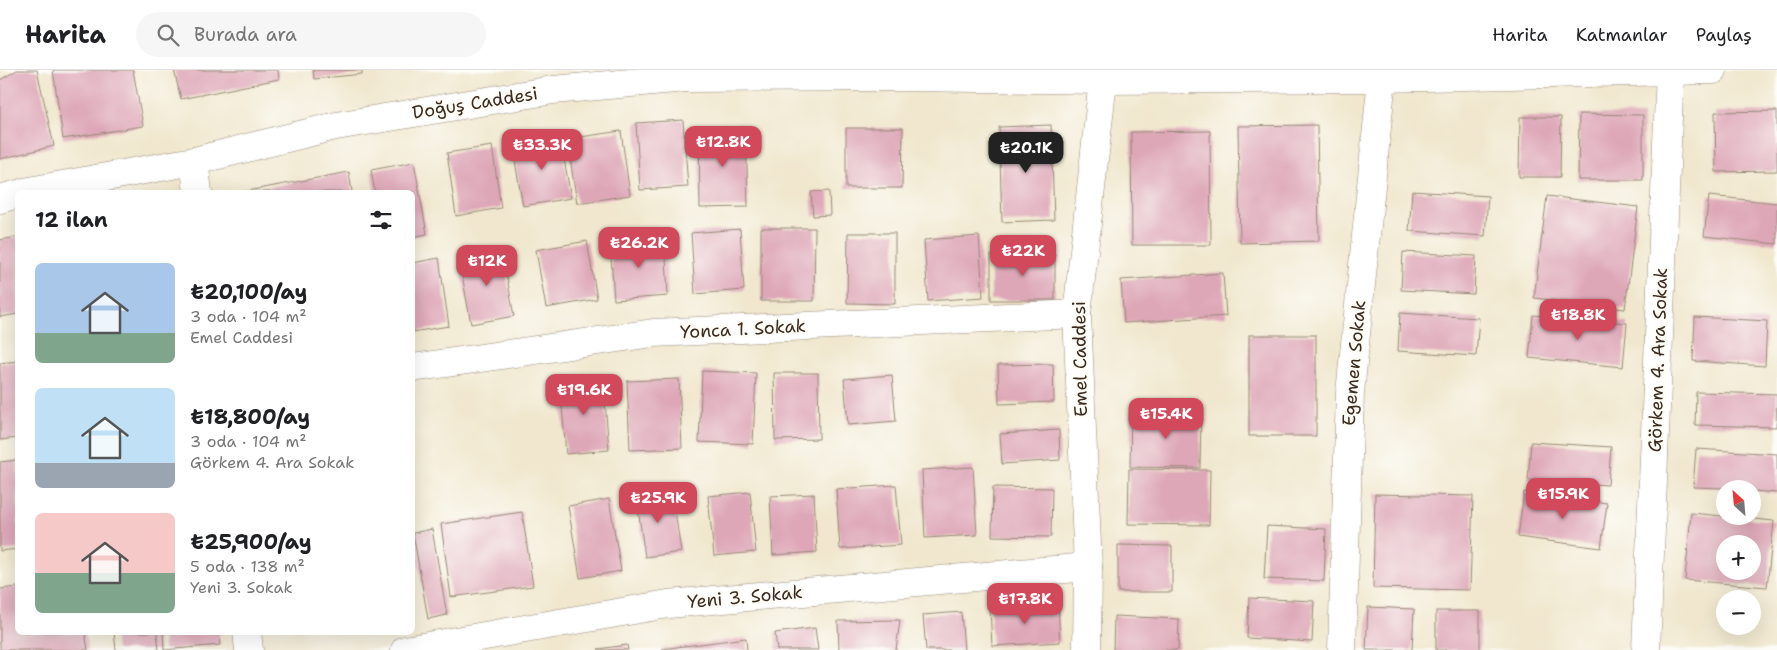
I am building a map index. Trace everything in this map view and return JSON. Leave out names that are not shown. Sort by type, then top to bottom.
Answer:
[{"type":"street","name":"Doğuş Caddesi","points":[[35,190],[194,161],[336,126],[553,90],[686,78],[1103,75],[1382,78],[1713,70]]},
{"type":"street","name":"Görkem 4. Ara Sokak","points":[[1646,650],[1670,71]]},
{"type":"street","name":"Emel Caddesi","points":[[1087,650],[1088,567],[1077,314],[1103,75]]},
{"type":"street","name":"Egemen Sokak","points":[[1342,650],[1350,393],[1382,78]]},
{"type":"street","points":[[194,161],[198,190]]},
{"type":"street","points":[[0,200],[15,195]]},
{"type":"street","name":"Yonca 1. Sokak","points":[[415,368],[653,333],[1077,314]]},
{"type":"street","name":"Yeni 3. Sokak","points":[[405,650],[668,604],[1088,567]]},
{"type":"street","points":[[248,635],[249,650]]},
{"type":"building","points":[[17,70],[37,70],[54,146],[0,159],[0,80]]},
{"type":"building","points":[[53,70],[133,70],[143,126],[63,139]]},
{"type":"building","points":[[174,70],[278,70],[279,79],[181,99]]},
{"type":"building","points":[[313,70],[362,70],[362,74],[314,79]]},
{"type":"building","points":[[1777,111],[1777,171],[1716,172],[1715,112]]},
{"type":"building","points":[[1579,114],[1643,115],[1643,180],[1578,180]]},
{"type":"building","points":[[1520,117],[1561,117],[1560,177],[1519,177]]},
{"type":"building","points":[[683,120],[688,187],[640,190],[636,123]]},
{"type":"building","points":[[1051,125],[1054,220],[1002,222],[999,127]]},
{"type":"building","points":[[1317,125],[1319,241],[1240,243],[1238,126]]},
{"type":"building","points":[[746,127],[748,207],[700,208],[699,129]]},
{"type":"building","points":[[846,128],[903,128],[902,188],[846,188]]},
{"type":"building","points":[[621,131],[630,195],[577,203],[567,139]]},
{"type":"building","points":[[1210,131],[1211,245],[1132,245],[1131,132]]},
{"type":"building","points":[[560,136],[571,198],[523,206],[512,145]]},
{"type":"building","points":[[492,146],[501,208],[456,216],[447,153]]},
{"type":"building","points":[[414,162],[427,234],[415,236],[415,190],[375,190],[371,170]]},
{"type":"building","points":[[349,172],[352,190],[253,190]]},
{"type":"building","points":[[829,191],[830,215],[813,216],[811,192]]},
{"type":"building","points":[[1412,191],[1488,196],[1485,236],[1409,231]]},
{"type":"building","points":[[1547,196],[1638,207],[1625,309],[1534,298]]},
{"type":"building","points":[[1709,196],[1777,203],[1777,244],[1704,236]]},
{"type":"building","points":[[761,228],[815,228],[814,301],[761,301]]},
{"type":"building","points":[[740,229],[744,290],[695,294],[691,233]]},
{"type":"building","points":[[848,233],[895,233],[895,304],[847,303]]},
{"type":"building","points":[[979,236],[983,297],[928,301],[924,240]]},
{"type":"building","points":[[15,238],[15,314],[0,317],[0,240]]},
{"type":"building","points":[[665,239],[668,296],[614,300],[610,243]]},
{"type":"building","points":[[587,241],[597,299],[546,308],[536,250]]},
{"type":"building","points":[[502,250],[514,316],[471,324],[459,258]]},
{"type":"building","points":[[1403,252],[1476,256],[1474,294],[1401,290]]},
{"type":"building","points":[[991,255],[1055,255],[1055,300],[991,300]]},
{"type":"building","points":[[439,258],[449,326],[415,332],[415,262]]},
{"type":"building","points":[[1223,273],[1226,316],[1124,323],[1121,280]]},
{"type":"building","points":[[1400,313],[1479,318],[1476,356],[1398,351]]},
{"type":"building","points":[[1533,315],[1627,323],[1623,367],[1529,358]]},
{"type":"building","points":[[1695,317],[1767,321],[1765,366],[1693,361]]},
{"type":"building","points":[[1249,335],[1316,335],[1316,436],[1249,436]]},
{"type":"building","points":[[15,361],[15,438],[0,440],[0,363]]},
{"type":"building","points":[[1053,364],[1054,402],[999,404],[998,365]]},
{"type":"building","points":[[702,371],[756,373],[753,444],[699,442]]},
{"type":"building","points":[[774,373],[818,373],[819,439],[775,440]]},
{"type":"building","points":[[892,375],[896,421],[848,425],[844,379]]},
{"type":"building","points":[[603,378],[609,450],[566,454],[560,382]]},
{"type":"building","points":[[679,379],[682,448],[630,450],[627,381]]},
{"type":"building","points":[[1696,392],[1777,394],[1776,427],[1695,425]]},
{"type":"building","points":[[1131,412],[1201,412],[1200,468],[1130,467]]},
{"type":"building","points":[[1059,430],[1060,460],[1002,464],[1000,434]]},
{"type":"building","points":[[1531,442],[1611,447],[1608,485],[1528,480]]},
{"type":"building","points":[[1696,449],[1777,454],[1777,493],[1761,492],[1761,480],[1716,480],[1716,488],[1693,487]]},
{"type":"building","points":[[15,460],[15,549],[0,551],[0,462]]},
{"type":"building","points":[[973,467],[977,535],[925,538],[922,470]]},
{"type":"building","points":[[1129,469],[1210,470],[1209,525],[1128,524]]},
{"type":"building","points":[[896,485],[901,545],[840,549],[836,489]]},
{"type":"building","points":[[993,487],[1052,488],[1051,537],[992,536]]},
{"type":"building","points":[[672,490],[681,552],[645,557],[636,495]]},
{"type":"building","points":[[750,492],[756,552],[714,556],[708,496]]},
{"type":"building","points":[[1524,492],[1607,503],[1601,548],[1518,537]]},
{"type":"building","points":[[814,494],[817,552],[773,555],[770,496]]},
{"type":"building","points":[[1375,494],[1473,496],[1470,590],[1373,588]]},
{"type":"building","points":[[609,499],[621,571],[580,578],[568,506]]},
{"type":"building","points":[[522,512],[533,586],[451,597],[441,524]]},
{"type":"building","points":[[1691,513],[1716,515],[1716,525],[1761,525],[1761,520],[1774,521],[1767,587],[1685,580]]},
{"type":"building","points":[[1267,526],[1326,529],[1324,581],[1264,579]]},
{"type":"building","points":[[432,529],[447,615],[428,619],[415,544],[415,533]]},
{"type":"building","points":[[1118,545],[1172,546],[1172,592],[1118,592]]},
{"type":"building","points":[[15,587],[15,635],[86,635],[88,650],[0,650],[0,589]]},
{"type":"building","points":[[1249,598],[1314,601],[1312,642],[1247,638]]},
{"type":"building","points":[[1058,604],[1060,642],[992,646],[990,608]]},
{"type":"building","points":[[1368,607],[1414,609],[1412,650],[1366,650]]},
{"type":"building","points":[[1436,611],[1480,611],[1480,650],[1436,650]]},
{"type":"building","points":[[961,612],[964,650],[926,650],[923,615]]},
{"type":"building","points":[[1114,616],[1179,619],[1178,650],[1113,650]]},
{"type":"building","points":[[900,620],[896,650],[839,650],[838,621]]},
{"type":"building","points":[[815,628],[818,650],[777,650],[775,633]]},
{"type":"building","points":[[114,635],[157,635],[159,650],[116,650]]},
{"type":"building","points":[[163,635],[219,635],[220,645],[164,650]]},
{"type":"building","points":[[746,638],[747,650],[662,650],[662,649]]},
{"type":"building","points":[[627,645],[628,650],[598,649]]}]
